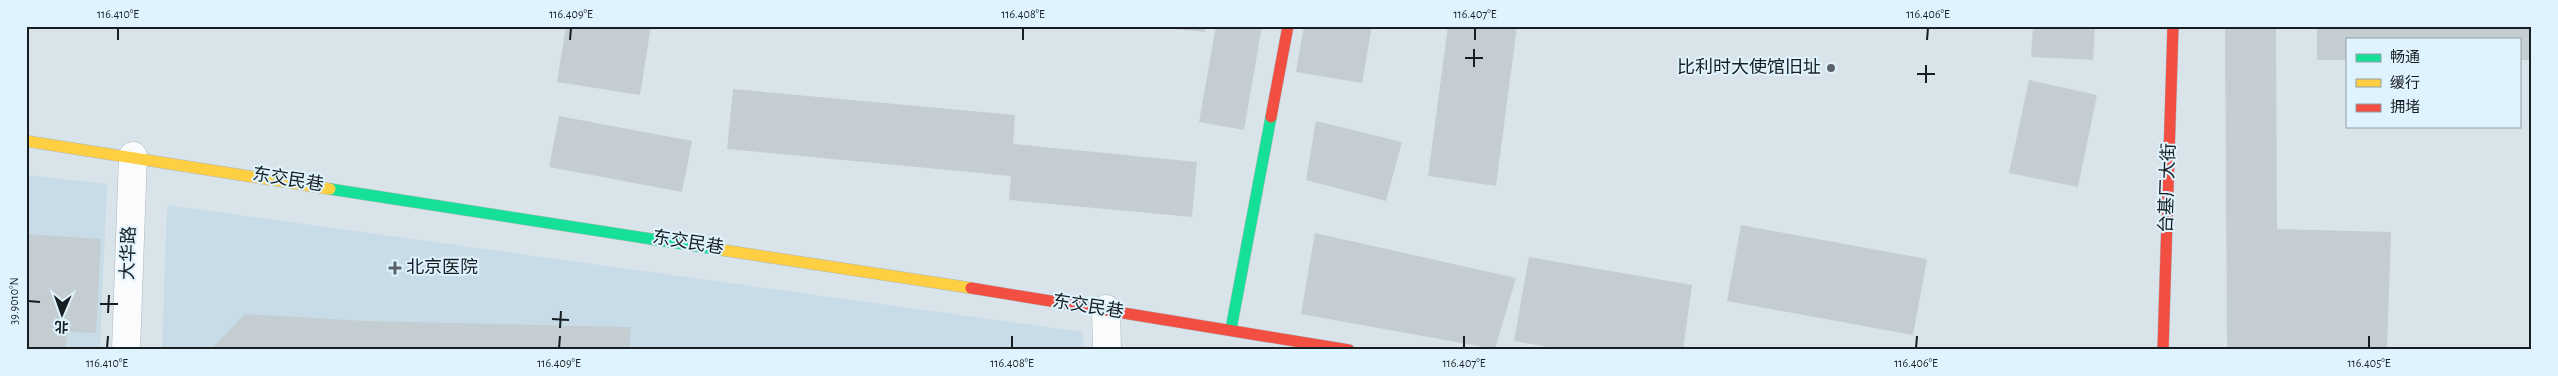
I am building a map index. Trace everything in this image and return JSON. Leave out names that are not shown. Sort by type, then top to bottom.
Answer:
[{"type":"street","points":[[1231,329],[1288,26]]},
{"type":"street","name":"台基厂大街","points":[[2163,350],[2174,26]]},
{"type":"street","name":"东交民巷","points":[[26,141],[1106,309],[1348,350]]},
{"type":"street","name":"大华路","points":[[126,350],[132,156]]},
{"type":"street","points":[[1106,309],[1107,350]]},
{"type":"shaded area","points":[[26,175],[107,184],[100,350],[26,350]]},
{"type":"shaded area","name":"北京医院","points":[[167,205],[1083,332],[1083,350],[162,350]]},
{"type":"building","points":[[566,26],[651,26],[640,95],[557,82]]},
{"type":"building","points":[[1144,26],[1205,26],[1205,32]]},
{"type":"building","points":[[1216,26],[1262,26],[1244,130],[1199,122]]},
{"type":"building","points":[[1304,26],[1372,26],[1362,83],[1296,72]]},
{"type":"building","points":[[1448,26],[1517,26],[1496,186],[1428,176]]},
{"type":"building","points":[[2033,26],[2095,26],[2093,60],[2031,57]]},
{"type":"building","points":[[2225,26],[2276,26],[2277,229],[2391,232],[2387,350],[2227,350]]},
{"type":"building","points":[[2317,26],[2532,26],[2532,60],[2520,60],[2520,38],[2346,38],[2346,60],[2317,60]]},
{"type":"building","points":[[2029,80],[2097,95],[2078,187],[2009,173]]},
{"type":"building","points":[[733,89],[1015,115],[1013,144],[1197,162],[1192,217],[1009,200],[1011,176],[727,149]]},
{"type":"building","points":[[559,116],[692,141],[682,192],[549,167]]},
{"type":"building","points":[[1316,121],[1402,142],[1386,201],[1306,180]]},
{"type":"building","points":[[1741,225],[1927,259],[1913,335],[1727,301]]},
{"type":"building","points":[[1315,233],[1516,278],[1495,349],[1301,314]]},
{"type":"building","points":[[26,234],[101,239],[96,333],[67,332],[66,350],[26,350]]},
{"type":"building","points":[[1529,257],[1692,285],[1683,350],[1565,350],[1514,341]]},
{"type":"building","points":[[245,314],[365,321],[631,327],[629,350],[214,350],[215,345]]},
{"type":"traffic: fast","points":[[1231,329],[1271,117]]},
{"type":"traffic: fast","points":[[330,189],[722,250]]},
{"type":"traffic: slow","points":[[26,141],[330,189]]},
{"type":"traffic: slow","points":[[722,250],[971,288]]},
{"type":"traffic: jam","points":[[1271,117],[1288,26]]},
{"type":"traffic: jam","points":[[2163,350],[2173,26]]},
{"type":"traffic: jam","points":[[971,288],[1349,350]]},
{"type":"place","name":"比利时大使馆旧址","points":[[1831,68]]},
{"type":"place","name":"北京医院","points":[[395,268]]}]
